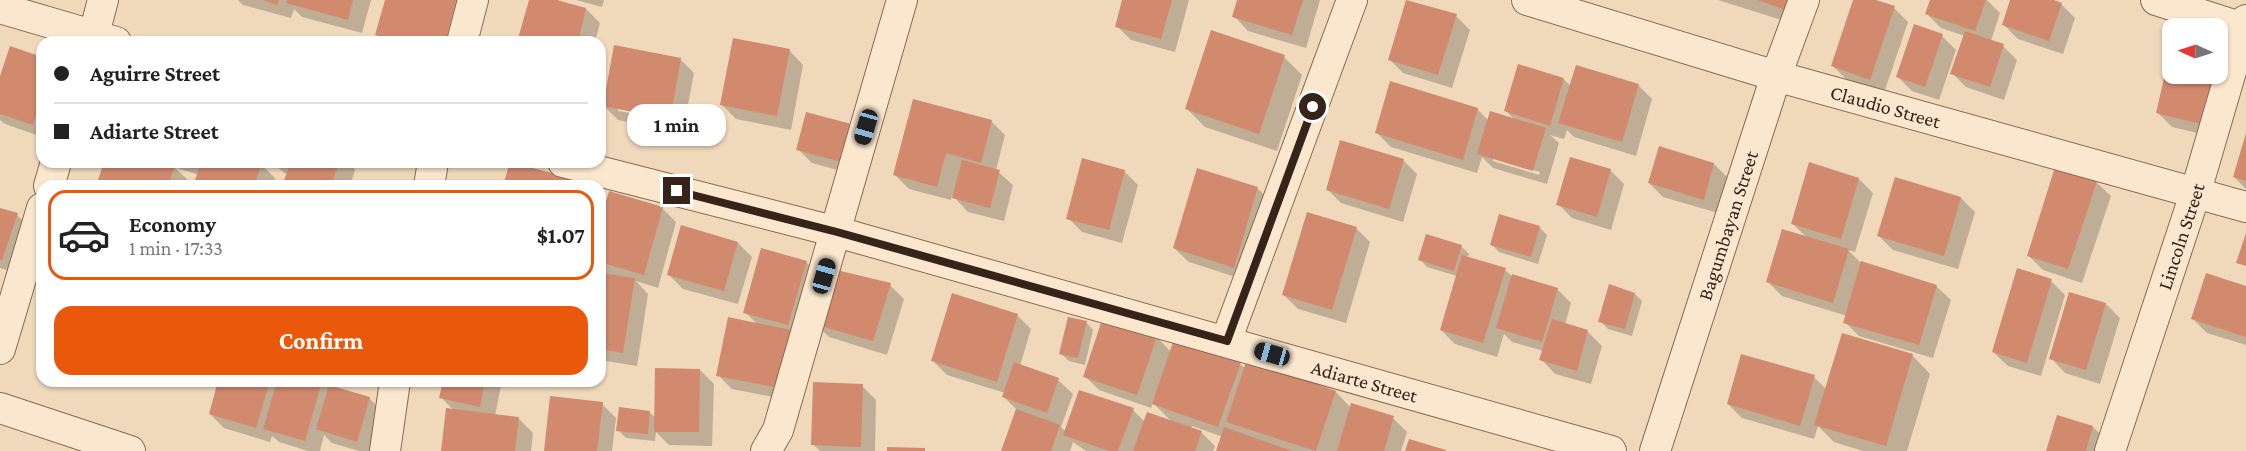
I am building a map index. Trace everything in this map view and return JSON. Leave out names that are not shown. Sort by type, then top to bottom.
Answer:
[{"type":"street","points":[[100,36],[103,0]]},
{"type":"street","points":[[464,36],[473,0]]},
{"type":"street","points":[[766,451],[778,430],[837,232],[902,0]]},
{"type":"street","points":[[1227,341],[1352,0]]},
{"type":"street","name":"Claudio Street","points":[[1527,0],[1776,76],[2196,191],[2246,207]]},
{"type":"street","name":"Bagumbayan Street","points":[[1655,451],[1776,76],[1804,0]]},
{"type":"street","points":[[2156,0],[2245,26]]},
{"type":"street","points":[[0,8],[88,36]]},
{"type":"street","name":"Lincoln Street","points":[[2110,451],[2196,191],[2245,26]]},
{"type":"street","name":"Adiarte Street","points":[[586,168],[837,232],[1611,451]]},
{"type":"street","points":[[0,350],[36,228]]},
{"type":"street","points":[[385,451],[395,387]]},
{"type":"street","points":[[0,408],[130,451]]},
{"type":"building","points":[[263,0],[279,0],[277,5]]},
{"type":"building","points":[[287,0],[353,0],[348,20],[286,3]]},
{"type":"building","points":[[385,0],[456,0],[447,36],[375,35]]},
{"type":"building","points":[[529,0],[557,0],[586,8],[579,36],[519,36]]},
{"type":"building","points":[[1122,0],[1172,0],[1161,39],[1115,27]]},
{"type":"building","points":[[1237,0],[1303,0],[1292,35],[1232,17]]},
{"type":"building","points":[[1406,0],[1457,14],[1438,75],[1388,60]]},
{"type":"building","points":[[1757,0],[1789,0],[1786,10]]},
{"type":"building","points":[[1853,0],[1876,0],[1895,6],[1870,80],[1831,66]]},
{"type":"building","points":[[1930,0],[1986,0],[1975,31],[1925,14]]},
{"type":"building","points":[[2010,0],[2054,0],[2062,3],[2049,41],[2002,25]]},
{"type":"building","points":[[1914,24],[1943,34],[1925,87],[1896,77]]},
{"type":"building","points":[[1211,30],[1285,55],[1259,134],[1185,109]]},
{"type":"building","points":[[1965,31],[2004,44],[1990,87],[1950,74]]},
{"type":"building","points":[[733,38],[790,49],[777,116],[720,105]]},
{"type":"building","points":[[614,45],[681,58],[670,119],[606,107],[606,89]]},
{"type":"building","points":[[10,46],[36,55],[36,116],[33,125],[0,114],[0,76]]},
{"type":"building","points":[[1518,64],[1564,78],[1550,126],[1504,111]]},
{"type":"building","points":[[1576,65],[1639,84],[1622,142],[1558,123]]},
{"type":"building","points":[[1390,81],[1478,108],[1463,160],[1375,133]]},
{"type":"building","points":[[2163,84],[2214,84],[2205,125],[2156,113]]},
{"type":"building","points":[[913,99],[992,120],[981,163],[946,153],[937,187],[893,175]]},
{"type":"building","points":[[1490,111],[1546,128],[1533,171],[1477,154]]},
{"type":"building","points":[[806,112],[859,126],[849,164],[796,150]]},
{"type":"building","points":[[2246,133],[2246,181],[2233,177]]},
{"type":"building","points":[[1340,140],[1404,159],[1389,209],[1326,190]]},
{"type":"building","points":[[1659,146],[1714,163],[1704,200],[1648,183]]},
{"type":"building","points":[[1570,157],[1611,169],[1597,217],[1556,205]]},
{"type":"building","points":[[1082,158],[1125,170],[1109,230],[1066,219]]},
{"type":"building","points":[[962,160],[1000,170],[990,208],[952,198]]},
{"type":"building","points":[[1809,162],[1859,178],[1841,239],[1791,224]]},
{"type":"building","points":[[2055,167],[2097,181],[2068,269],[2027,256]]},
{"type":"building","points":[[102,168],[174,168],[170,180],[98,180]]},
{"type":"building","points":[[199,168],[260,168],[256,180],[195,180]]},
{"type":"building","points":[[289,168],[337,168],[333,180],[284,180]]},
{"type":"building","points":[[508,168],[533,168],[574,179],[574,180],[505,180]]},
{"type":"building","points":[[1197,168],[1258,187],[1234,268],[1173,248]]},
{"type":"building","points":[[1895,177],[1961,197],[1944,256],[1877,236]]},
{"type":"building","points":[[609,191],[663,207],[644,275],[606,264],[606,202]]},
{"type":"building","points":[[0,208],[18,213],[2,260],[0,259]]},
{"type":"building","points":[[1307,212],[1357,227],[1332,310],[1282,295]]},
{"type":"building","points":[[1499,214],[1540,226],[1531,257],[1490,245]]},
{"type":"building","points":[[681,225],[738,242],[724,291],[667,275]]},
{"type":"building","points":[[1782,229],[1849,249],[1833,303],[1766,282]]},
{"type":"building","points":[[2246,233],[2246,266],[2236,263]]},
{"type":"building","points":[[1426,234],[1462,245],[1454,271],[1418,260]]},
{"type":"building","points":[[761,248],[807,261],[788,325],[743,313]]},
{"type":"building","points":[[1462,255],[1506,268],[1483,343],[1440,330]]},
{"type":"building","points":[[1861,261],[1937,285],[1919,345],[1843,323]]},
{"type":"building","points":[[828,268],[891,283],[873,341],[813,324]]},
{"type":"building","points":[[2017,268],[2052,279],[2027,363],[1992,352]]},
{"type":"building","points":[[2206,273],[2246,286],[2246,337],[2191,319]]},
{"type":"building","points":[[606,274],[635,278],[623,353],[606,350]]},
{"type":"building","points":[[1512,274],[1558,288],[1542,342],[1496,328]]},
{"type":"building","points":[[1609,284],[1635,293],[1625,329],[1598,322]]},
{"type":"building","points":[[2069,292],[2106,303],[2086,370],[2049,359]]},
{"type":"building","points":[[952,293],[1018,314],[997,382],[931,361]]},
{"type":"building","points":[[728,317],[791,330],[780,388],[716,376]]},
{"type":"building","points":[[1068,317],[1087,321],[1078,358],[1059,354]]},
{"type":"building","points":[[1103,317],[1157,336],[1137,395],[1083,377]]},
{"type":"building","points":[[1552,319],[1588,330],[1577,371],[1539,360]]},
{"type":"building","points":[[1842,333],[1913,354],[1886,446],[1814,425]]},
{"type":"building","points":[[1174,339],[1241,362],[1218,427],[1152,404]]},
{"type":"building","points":[[1741,354],[1815,375],[1800,426],[1727,404]]},
{"type":"building","points":[[1247,359],[1336,391],[1316,451],[1226,422]]},
{"type":"building","points":[[1014,362],[1059,378],[1047,413],[1002,397]]},
{"type":"building","points":[[655,368],[700,369],[699,432],[654,432]]},
{"type":"building","points":[[813,382],[863,384],[861,447],[811,445]]},
{"type":"building","points":[[216,387],[268,387],[256,428],[209,414]]},
{"type":"building","points":[[275,387],[320,387],[305,441],[263,429]]},
{"type":"building","points":[[328,387],[370,397],[357,442],[316,429]]},
{"type":"building","points":[[442,387],[484,387],[480,407],[439,398]]},
{"type":"building","points":[[1079,390],[1134,408],[1118,451],[1109,451],[1063,435]]},
{"type":"building","points":[[550,396],[603,402],[597,451],[544,451]]},
{"type":"building","points":[[1351,403],[1394,416],[1384,451],[1337,451]]},
{"type":"building","points":[[619,407],[650,411],[648,434],[616,431]]},
{"type":"building","points":[[446,408],[519,417],[515,451],[441,451]]},
{"type":"building","points":[[1016,409],[1060,425],[1051,451],[1001,451]]},
{"type":"building","points":[[1147,412],[1202,431],[1195,451],[1133,451]]},
{"type":"building","points":[[2057,415],[2093,426],[2086,451],[2046,451]]},
{"type":"building","points":[[1224,427],[1292,451],[1216,451]]},
{"type":"building","points":[[1409,439],[1446,450],[1446,451],[1405,451]]},
{"type":"building","points":[[887,447],[925,448],[925,451],[887,451]]},
{"type":"route","points":[[677,191],[837,232],[1227,341],[1313,107]]}]
